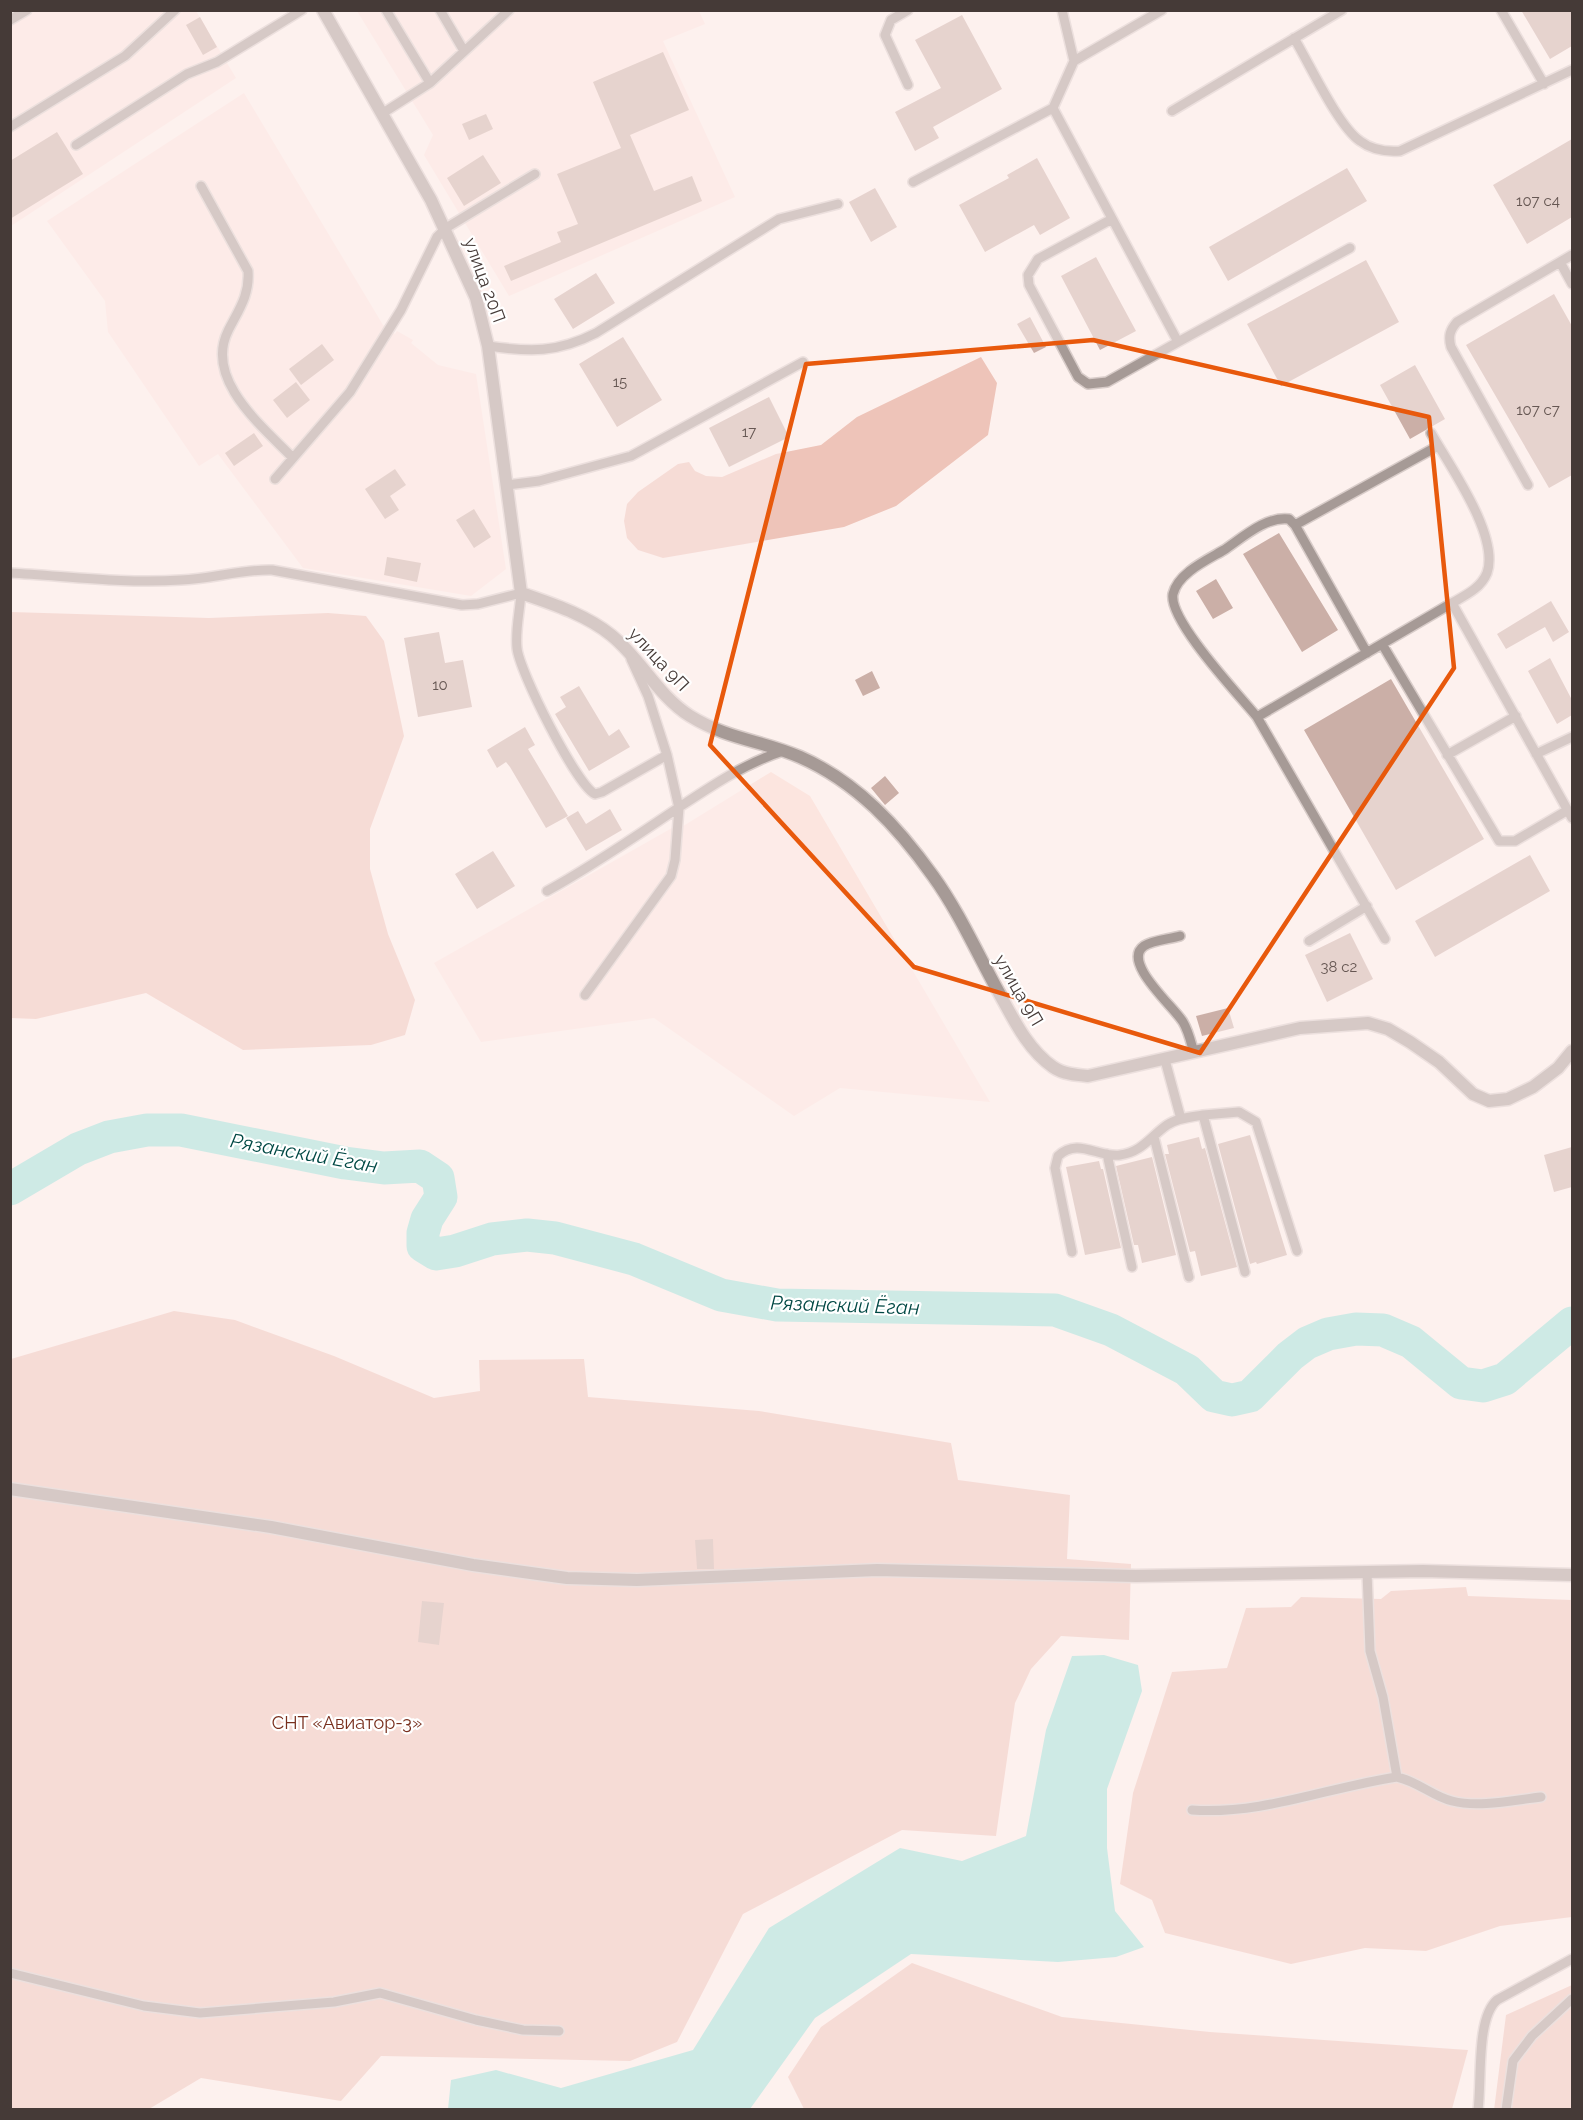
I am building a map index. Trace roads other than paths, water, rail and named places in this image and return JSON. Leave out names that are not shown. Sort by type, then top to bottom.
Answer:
[{"type":"street","name":"улица 20П","points":[[323,10],[446,228],[476,298],[488,346],[521,593]]},
{"type":"street","name":"улица 9П","points":[[521,593],[594,622],[629,653],[654,685],[688,714],[716,731],[783,751],[845,782],[900,833],[941,887],[1012,1016],[1038,1055],[1055,1069],[1071,1075],[1088,1076],[1300,1028],[1368,1023],[1388,1029],[1410,1042],[1438,1062],[1473,1094],[1490,1101],[1508,1099],[1533,1087],[1558,1068],[1572,1051]]},
{"type":"street","points":[[10,1489],[271,1527],[474,1565],[567,1578],[637,1580],[877,1570],[1136,1576],[1367,1572],[1572,1575]]},
{"type":"lane","points":[[10,20],[27,10]]},
{"type":"lane","points":[[10,127],[125,56],[175,10]]},
{"type":"lane","points":[[76,145],[187,74],[217,62],[302,10]]},
{"type":"lane","points":[[386,10],[430,83]]},
{"type":"lane","points":[[440,10],[464,51]]},
{"type":"lane","points":[[383,113],[430,83],[508,10]]},
{"type":"lane","points":[[908,10],[891,20],[885,35],[908,85]]},
{"type":"lane","points":[[1062,10],[1074,61]]},
{"type":"lane","points":[[913,183],[1053,108],[1074,61],[1162,10]]},
{"type":"lane","points":[[1172,111],[1342,10]]},
{"type":"lane","points":[[1501,10],[1544,84]]},
{"type":"lane","points":[[1294,38],[1346,127],[1359,141],[1388,152],[1400,151],[1572,70]]},
{"type":"lane","points":[[1053,108],[1178,342]]},
{"type":"lane","points":[[275,478],[350,392],[402,310],[430,248],[446,228],[535,174]]},
{"type":"lane","points":[[201,186],[248,271],[249,286],[246,296],[222,347],[226,376],[251,415],[293,458]]},
{"type":"lane","points":[[488,346],[532,352],[570,345],[596,333],[779,219],[838,204]]},
{"type":"lane","points":[[1112,219],[1038,259],[1028,275],[1034,296],[1078,377],[1088,384],[1107,382],[1350,248]]},
{"type":"lane","points":[[1528,485],[1450,348],[1449,338],[1451,329],[1457,322],[1572,255]]},
{"type":"lane","points":[[1560,262],[1572,284]]},
{"type":"lane","points":[[507,485],[539,481],[631,456],[803,362]]},
{"type":"lane","points":[[1257,717],[1452,603],[1481,583],[1490,560],[1489,549],[1479,520],[1431,433]]},
{"type":"lane","points":[[1295,525],[1438,446]]},
{"type":"lane","points":[[1367,653],[1295,525],[1289,519],[1272,520],[1192,571],[1178,583],[1173,594],[1173,606],[1186,631],[1257,717],[1385,939]]},
{"type":"lane","points":[[10,573],[155,581],[216,576],[253,569],[272,570],[462,605],[478,604],[521,593],[516,647],[519,662],[546,720],[585,786],[595,794],[602,792],[667,755]]},
{"type":"lane","points":[[1382,644],[1499,841],[1515,841],[1570,814],[1452,603]]},
{"type":"lane","points":[[585,996],[671,876],[675,860],[679,808],[667,755],[648,696],[629,653]]},
{"type":"lane","points":[[1447,755],[1516,716]]},
{"type":"lane","points":[[1536,754],[1572,737]]},
{"type":"lane","points":[[548,891],[752,762],[783,751]]},
{"type":"lane","points":[[1309,941],[1367,906]]},
{"type":"lane","points":[[1180,936],[1145,945],[1138,960],[1148,980],[1184,1024],[1194,1053]]},
{"type":"lane","points":[[1165,1060],[1181,1119]]},
{"type":"lane","points":[[1072,1252],[1055,1162],[1061,1153],[1087,1147],[1107,1154],[1129,1153],[1169,1124],[1181,1119],[1239,1112],[1256,1122],[1297,1251]]},
{"type":"lane","points":[[1203,1115],[1245,1272]]},
{"type":"lane","points":[[1154,1137],[1189,1277]]},
{"type":"lane","points":[[1107,1154],[1132,1267]]},
{"type":"lane","points":[[1367,1572],[1370,1651],[1383,1697],[1397,1777]]},
{"type":"lane","points":[[1192,1810],[1215,1811],[1291,1801],[1397,1777],[1412,1780],[1440,1797],[1454,1802],[1468,1803],[1541,1797]]},
{"type":"lane","points":[[1478,2109],[1482,2038],[1488,2007],[1572,1959]]},
{"type":"lane","points":[[10,1973],[144,2006],[200,2013],[283,2007],[380,1993],[476,2020],[523,2030],[559,2031]]},
{"type":"lane","points":[[1506,2109],[1513,2061],[1532,2036],[1572,1999]]},
{"type":"water","points":[[1104,1655],[1138,1665],[1142,1691],[1107,1789],[1107,1848],[1115,1911],[1144,1947],[1116,1957],[1058,1962],[911,1954],[815,2018],[750,2109],[448,2109],[451,2080],[496,2070],[561,2088],[693,2050],[769,1928],[900,1848],[962,1861],[1026,1836],[1046,1730],[1072,1656]]},
{"type":"waterway","name":"Рязанский Ёган","points":[[10,1189],[78,1149],[109,1137],[147,1130],[181,1130],[345,1163],[384,1168],[420,1166],[438,1178],[441,1197],[427,1219],[423,1233],[423,1246],[436,1254],[455,1251],[492,1239],[527,1235],[555,1238],[634,1259],[721,1295],[777,1305],[1055,1310],[1111,1330],[1187,1370],[1214,1396],[1232,1400],[1250,1396],[1290,1356],[1307,1343],[1328,1334],[1356,1329],[1383,1330],[1411,1342],[1461,1383],[1483,1386],[1505,1379],[1572,1323]]},
{"type":"park label","name":"СНТ «Авиатор-3»","points":[[347,1722]]}]
